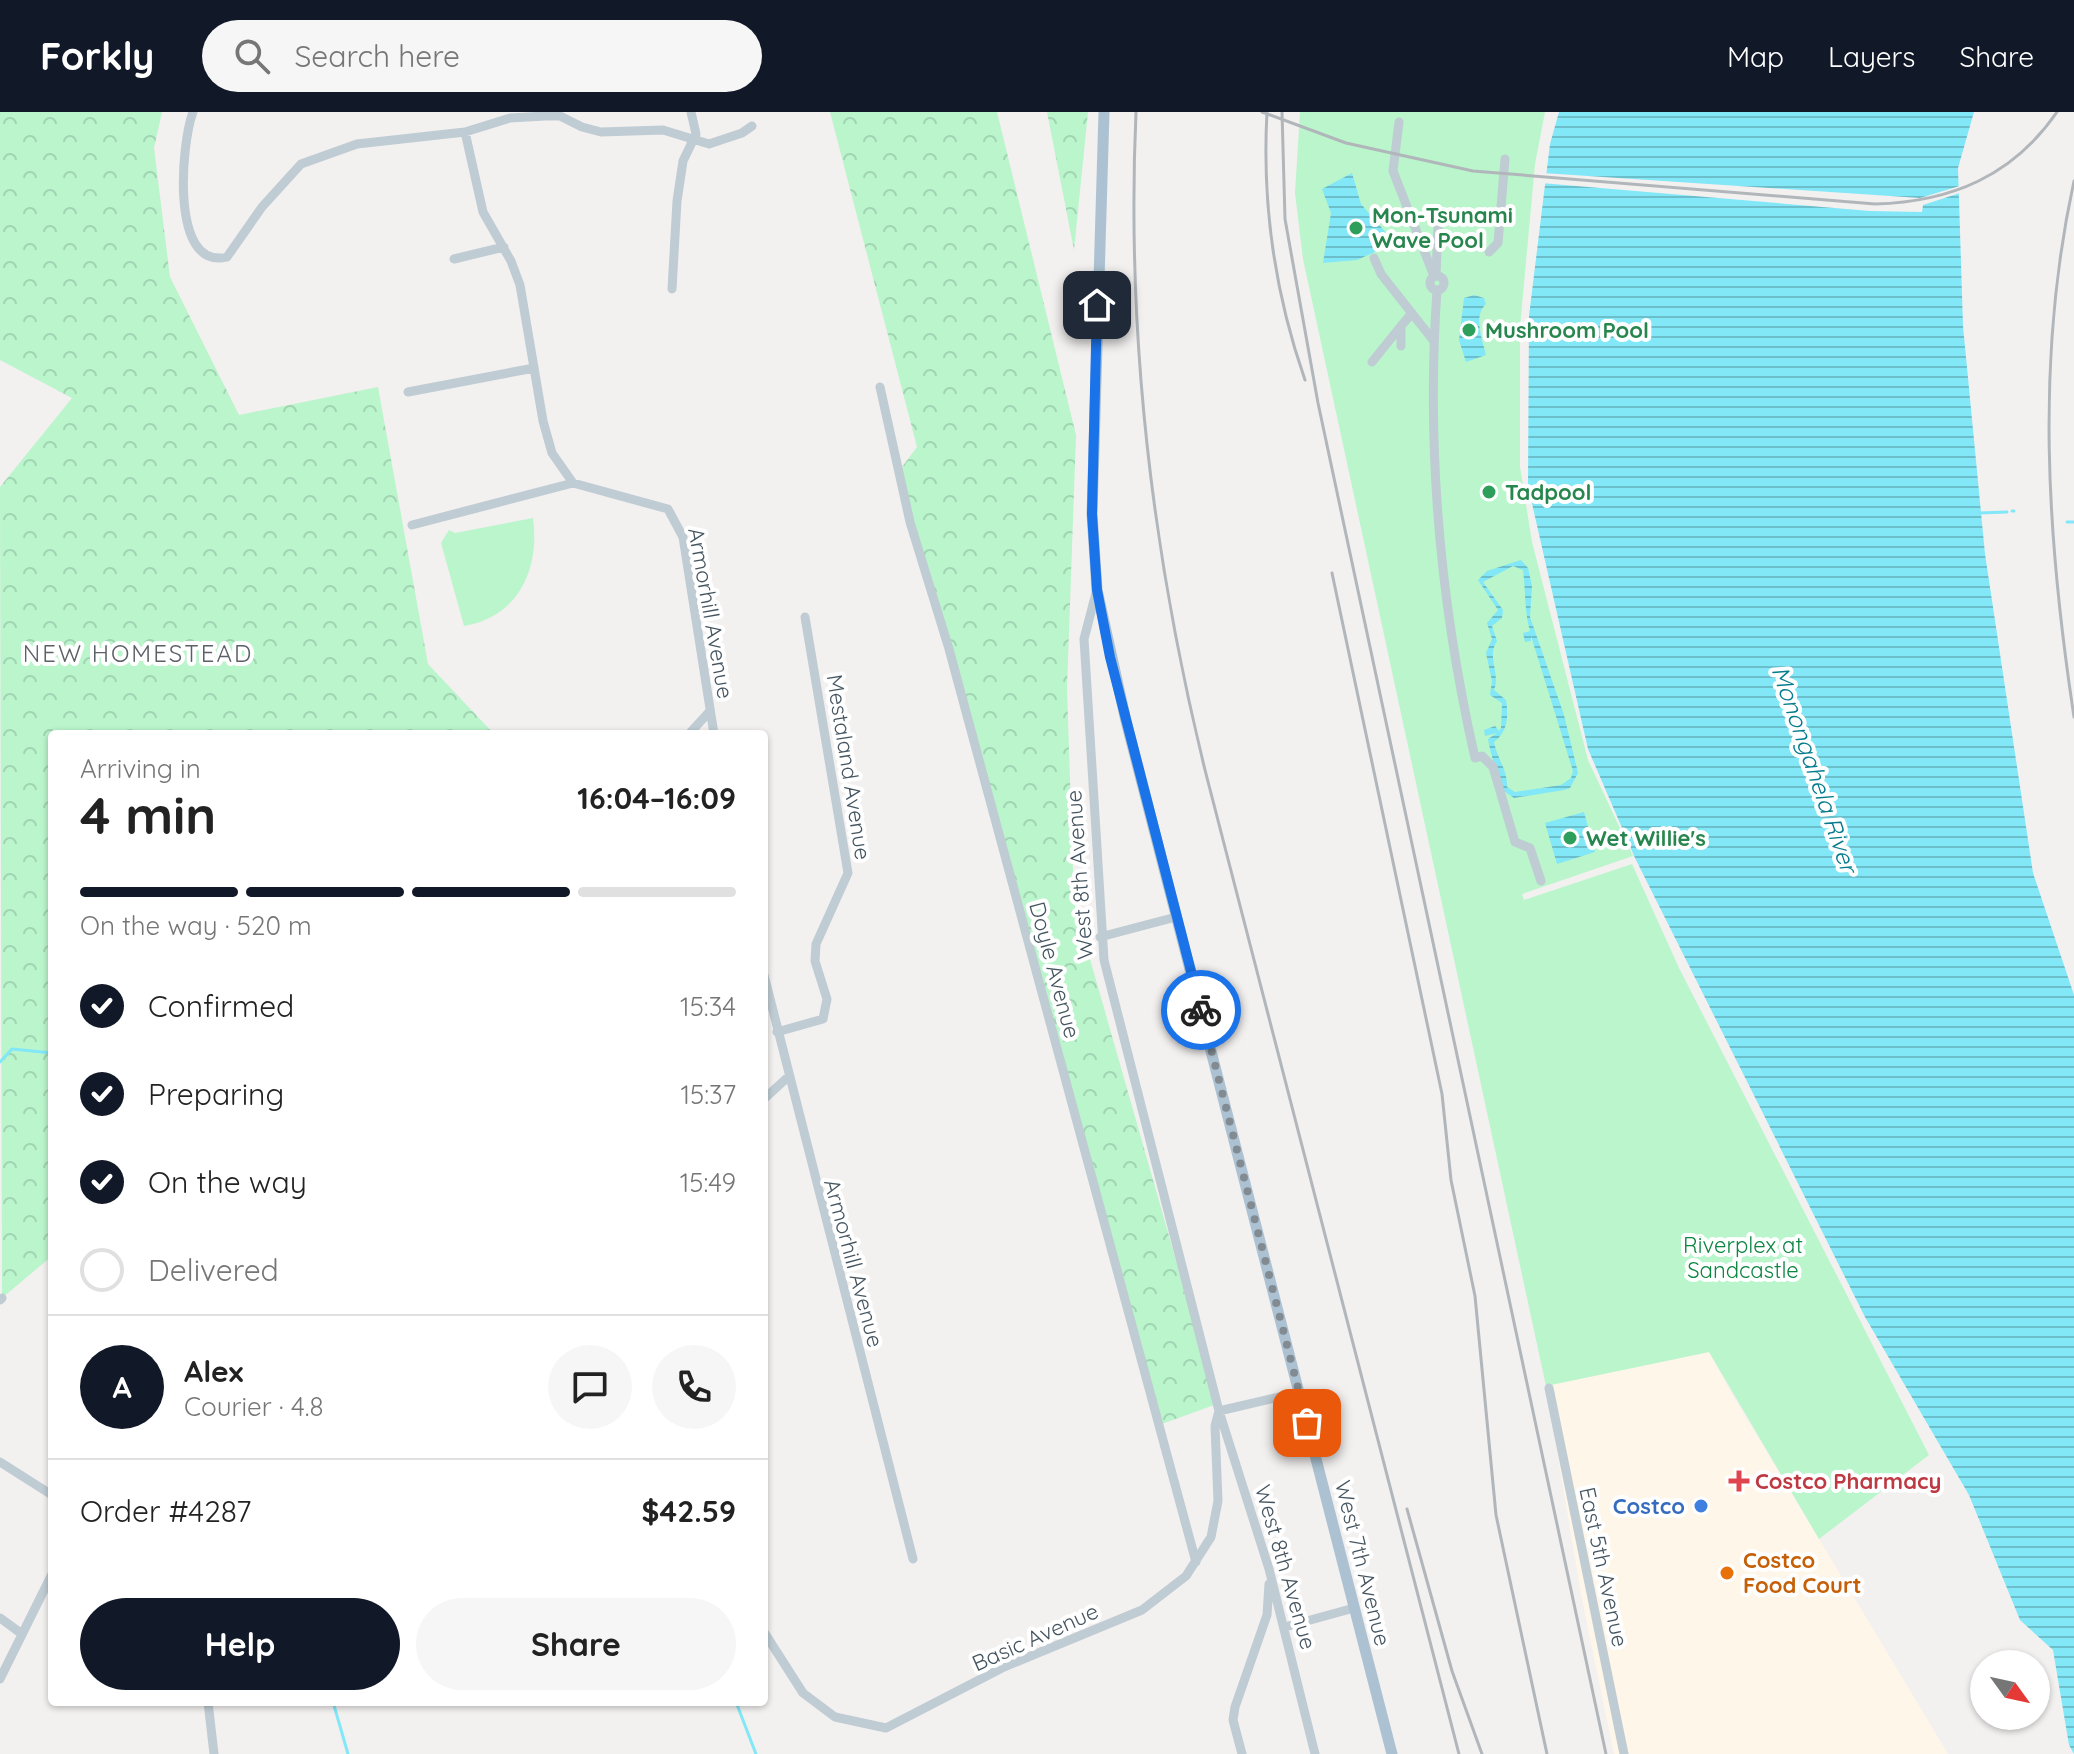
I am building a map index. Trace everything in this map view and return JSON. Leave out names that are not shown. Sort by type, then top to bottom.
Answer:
[{"type":"main road","name":"West 8th Avenue","points":[[1097,590],[1092,514],[1104,112]]},
{"type":"main road","name":"West 7th Avenue","points":[[1097,590],[1110,657],[1392,1754]]},
{"type":"street","points":[[193,112],[189,123],[184,188],[192,242],[201,255],[215,260],[227,257],[262,207],[301,164],[357,144],[465,132],[510,118],[560,116],[601,132],[652,129],[709,144],[742,133],[752,126]]},
{"type":"street","points":[[672,289],[677,201],[683,161],[695,140],[691,112]]},
{"type":"street","points":[[1399,122],[1393,171],[1435,276]]},
{"type":"street","points":[[412,525],[573,483],[552,453],[520,285],[504,247],[483,212],[465,132]]},
{"type":"street","points":[[1489,252],[1498,243],[1505,159]]},
{"type":"street","points":[[1438,226],[1435,276],[1430,284],[1437,290],[1431,411],[1441,559],[1465,714],[1475,758],[1482,756],[1493,767],[1515,842],[1530,848],[1541,881]]},
{"type":"street","points":[[1422,247],[1438,242]]},
{"type":"street","points":[[454,259],[504,247]]},
{"type":"street","points":[[1374,258],[1381,274],[1433,340]]},
{"type":"street","points":[[1372,362],[1412,313]]},
{"type":"street","points":[[1401,326],[1401,346]]},
{"type":"street","points":[[408,392],[534,368]]},
{"type":"street","name":"Doyle Avenue","points":[[880,387],[910,522],[949,649],[1196,1562]]},
{"type":"street","name":"Armorhill Avenue","points":[[573,483],[660,505],[668,509],[677,521],[683,537],[713,730]]},
{"type":"street","name":"West 8th Avenue","points":[[1097,590],[1084,639],[1100,937],[1219,1411],[1269,1569],[1315,1754]]},
{"type":"street","name":"Mestaland Avenue","points":[[777,1032],[823,1019],[827,999],[815,961],[816,944],[848,873],[805,617]]},
{"type":"street","points":[[693,730],[710,711]]},
{"type":"street","points":[[1100,937],[1176,917]]},
{"type":"street","name":"Armorhill Avenue","points":[[768,993],[913,1559]]},
{"type":"street","points":[[768,1095],[788,1077]]},
{"type":"street","name":"East 5th Avenue","points":[[1549,1388],[1624,1754]]},
{"type":"street","points":[[1219,1411],[1300,1392]]},
{"type":"street","name":"Basic Avenue","points":[[768,1638],[803,1693],[835,1717],[886,1728],[1004,1667],[1142,1610],[1186,1576],[1211,1537],[1218,1501],[1215,1426],[1219,1411]]},
{"type":"street","points":[[0,1462],[48,1492]]},
{"type":"street","points":[[1242,1754],[1233,1720],[1267,1615],[1269,1569]]},
{"type":"street","points":[[0,1679],[48,1582]]},
{"type":"street","points":[[1285,1627],[1354,1608]]},
{"type":"street","points":[[0,1618],[22,1634]]},
{"type":"street","points":[[208,1706],[214,1754]]},
{"type":"shaded area","points":[[1709,1352],[1948,1754],[1614,1754],[1581,1594],[1546,1386]]},
{"type":"green space","points":[[0,112],[162,112],[154,148],[170,277],[239,415],[378,387],[428,664],[490,730],[48,730],[48,1259],[2,1298],[0,487],[72,398],[0,360]]},
{"type":"green space","points":[[830,112],[997,112],[1076,435],[1067,688],[1074,903],[1217,1404],[1159,1425],[899,471],[917,447]]},
{"type":"green space","points":[[1047,112],[1088,112],[1074,250]]},
{"type":"green space","name":"Riverplex at Sandcastle","points":[[1300,112],[1545,112],[1535,164],[1520,327],[1520,467],[1532,542],[1588,760],[1633,856],[1522,894],[1524,900],[1632,864],[1679,968],[1929,1455],[1819,1539],[1709,1352],[1546,1386],[1303,259],[1295,193]]},
{"type":"green space","points":[[533,518],[533,555],[522,587],[499,612],[483,621],[464,626],[441,543],[449,530],[455,533]]},
{"type":"water","name":"Monongahela River","points":[[1559,112],[1974,112],[1958,168],[1963,326],[1985,554],[2033,873],[2074,995],[2074,1754],[2069,1745],[2053,1650],[2020,1620],[1969,1495],[1865,1317],[1635,858],[1588,749],[1528,486],[1529,316],[1550,144]]},
{"type":"water","name":"Mon-Tsunami Wave Pool","points":[[1352,173],[1361,204],[1395,243],[1357,260],[1323,263],[1331,213],[1322,189]]},
{"type":"water","name":"Mushroom Pool","points":[[1474,295],[1484,298],[1486,304],[1479,321],[1486,355],[1466,362],[1459,340],[1464,298]]},
{"type":"water","points":[[1521,560],[1528,568],[1532,586],[1530,617],[1564,715],[1578,773],[1570,788],[1514,798],[1504,791],[1488,739],[1497,733],[1485,736],[1484,730],[1495,726],[1499,731],[1501,728],[1502,703],[1490,695],[1492,681],[1486,653],[1492,639],[1487,623],[1498,610],[1478,580],[1487,571]],"holes":[[[1513,566],[1523,570],[1530,631],[1523,633],[1525,642],[1531,641],[1531,636],[1573,771],[1571,778],[1561,785],[1515,792],[1507,787],[1494,742],[1502,734],[1507,719],[1506,700],[1494,690],[1493,653],[1497,641],[1492,626],[1502,618],[1503,610],[1483,582]]]},
{"type":"water","name":"Wet Willie's","points":[[1584,812],[1595,852],[1557,864],[1545,823]]},
{"type":"pier","points":[[1543,173],[1920,198],[1963,185],[1963,192],[1923,205],[1922,212],[1870,211],[1541,183]]},
{"type":"waterway","points":[[1979,513],[2007,512]]},
{"type":"waterway","points":[[2067,522],[2074,522]]},
{"type":"waterway","points":[[0,1062],[12,1049],[48,1053]]},
{"type":"waterway","points":[[334,1706],[348,1754]]},
{"type":"waterway","points":[[738,1706],[756,1754]]},
{"type":"railway","points":[[1136,112],[1135,279],[1139,361],[1157,526],[1186,689],[1459,1754]]},
{"type":"railway","points":[[1262,112],[1346,143],[1473,171],[1875,204],[1929,198],[1978,181],[2021,153],[2057,112]]},
{"type":"railway","points":[[1267,112],[1267,180],[1273,248],[1278,281],[1305,380]]},
{"type":"railway","points":[[1282,112],[1285,219],[1318,403],[1606,1754]]},
{"type":"railway","points":[[2074,181],[2054,315],[2049,449],[2057,583],[2074,717]]},
{"type":"railway","points":[[1332,573],[1442,1094],[1451,1180],[1475,1296],[1496,1515],[1547,1754]]},
{"type":"railway","points":[[1407,1509],[1452,1671],[1482,1754]]},
{"type":"way so far","points":[[1201,1010],[1307,1423]]},
{"type":"place","name":"Mon-Tsunami Wave Pool","points":[[1356,228]]},
{"type":"place","name":"Mushroom Pool","points":[[1469,330]]},
{"type":"place","name":"Tadpool","points":[[1489,492]]},
{"type":"place","name":"Wet Willie's","points":[[1570,838]]},
{"type":"place","name":"Costco Pharmacy","points":[[1739,1481]]},
{"type":"place","name":"Costco","points":[[1701,1506]]},
{"type":"place","name":"Costco Food Court","points":[[1727,1573]]},
{"type":"district","name":"NEW HOMESTEAD","points":[[138,653]]},
{"type":"route","points":[[1097,305],[1092,514],[1097,590],[1110,657],[1201,1010]]}]
